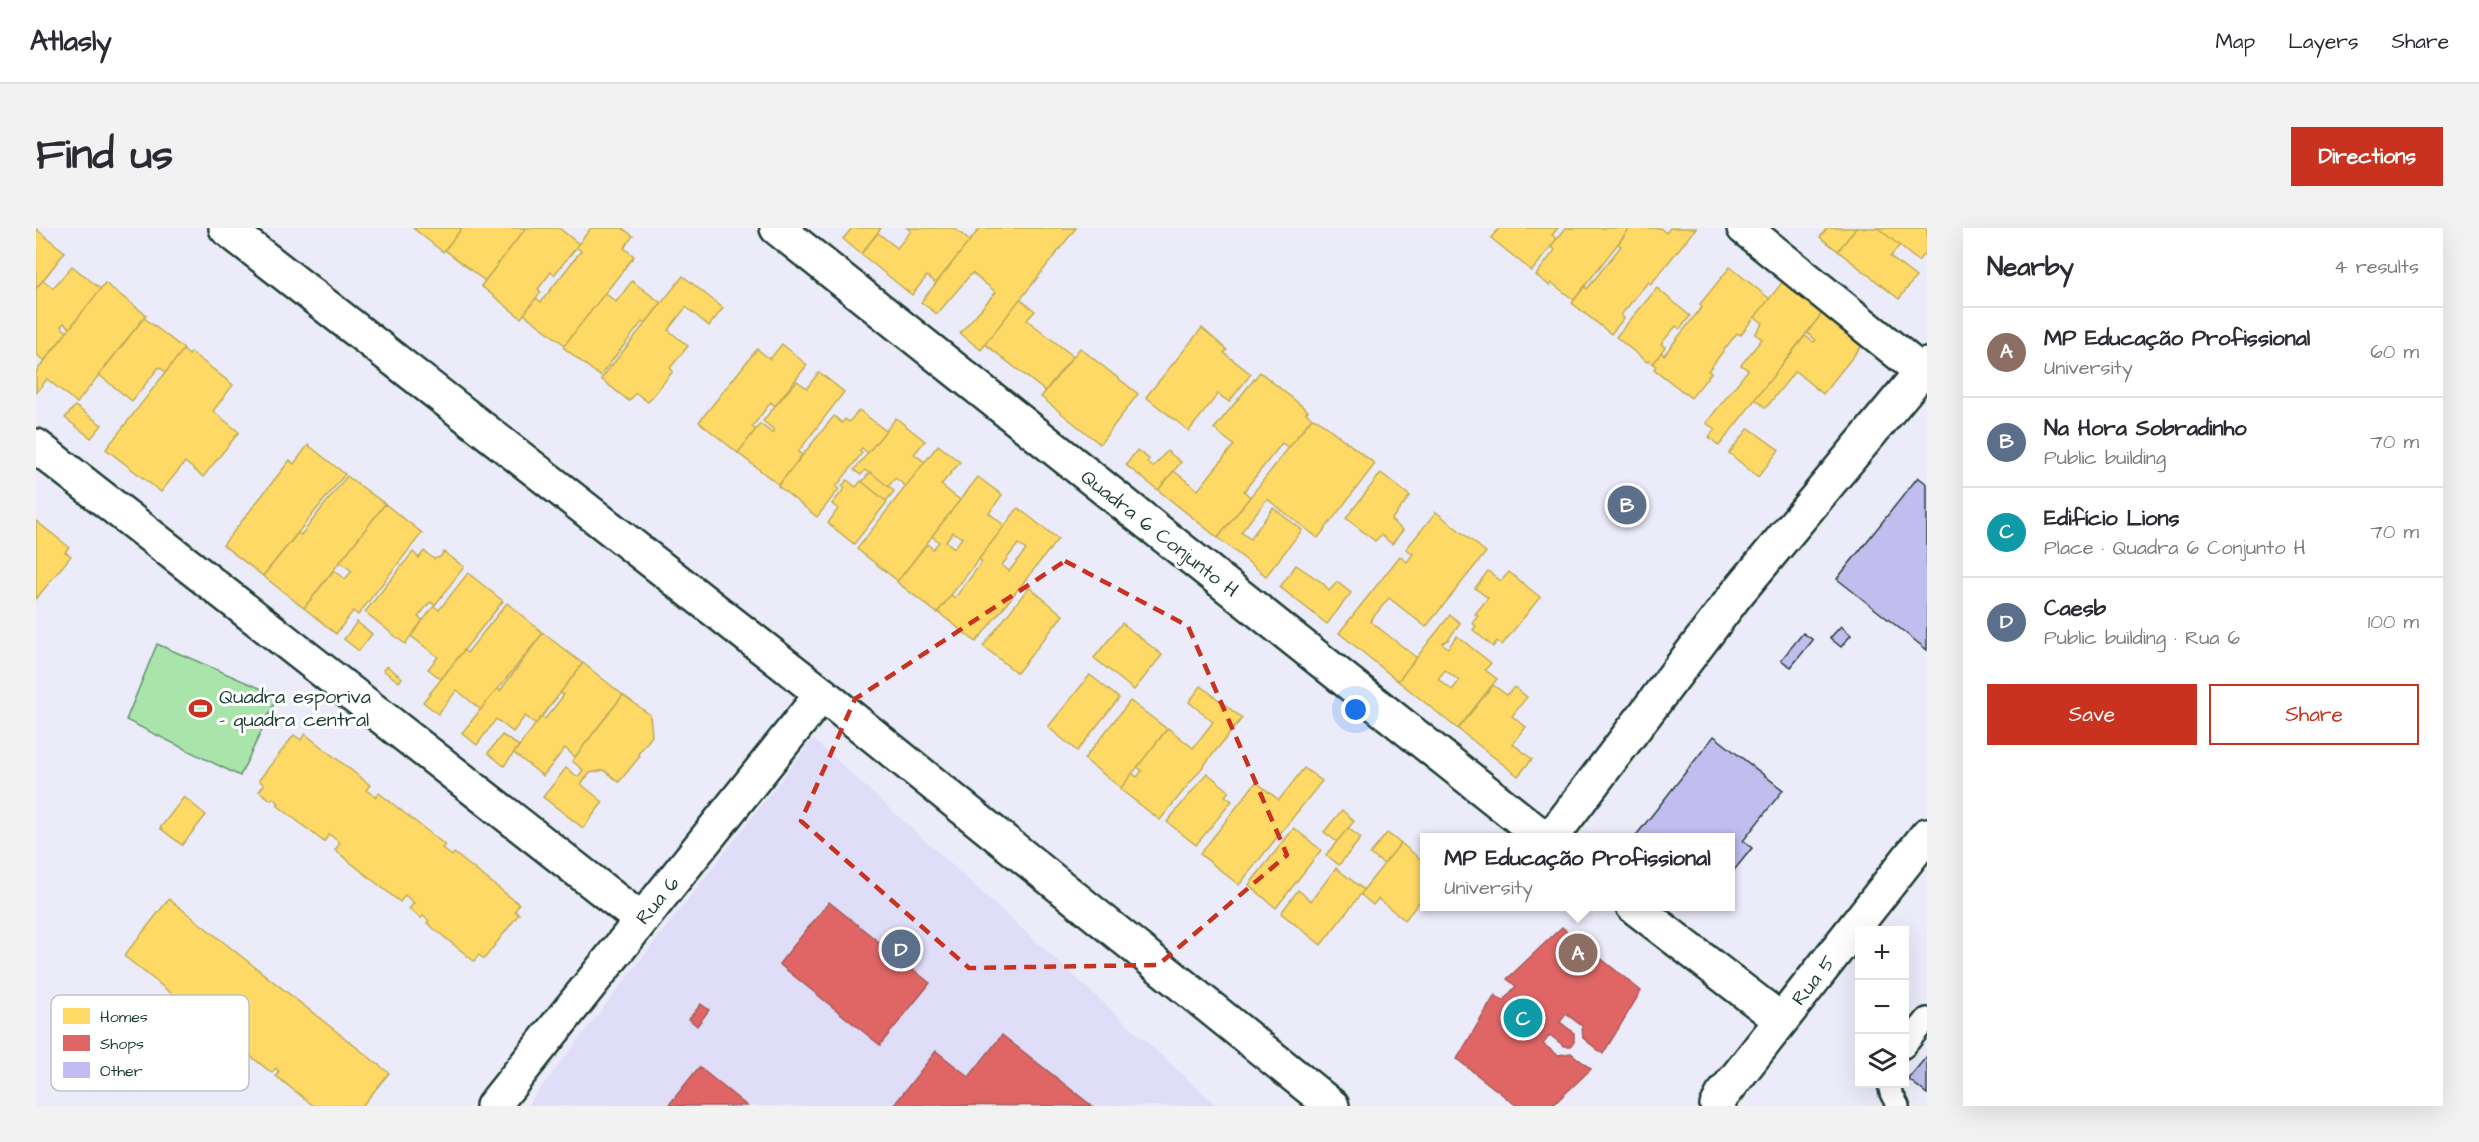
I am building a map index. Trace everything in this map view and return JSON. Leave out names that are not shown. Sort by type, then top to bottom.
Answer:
[{"type":"street","points":[[226,228],[822,694],[1332,1106]]},
{"type":"street","name":"Quadra 6 Conjunto H","points":[[777,228],[1539,833]]},
{"type":"street","points":[[1554,833],[1735,596],[1924,368],[1744,228]]},
{"type":"street","points":[[36,446],[641,920]]},
{"type":"street","name":"Rua 6","points":[[493,1106],[822,694]]},
{"type":"street","name":"Rua 5","points":[[1716,1103],[1927,835]]},
{"type":"street","points":[[1639,911],[1781,1020]]},
{"type":"lane","points":[[1909,1042],[1927,1019]]},
{"type":"lane","points":[[1890,1088],[1898,1106]]},
{"type":"highlighted area","points":[[1065,561],[1188,626],[1287,855],[1158,965],[969,968],[801,821],[855,699]]},
{"type":"shaded area","points":[[813,739],[1217,1106],[527,1106]]},
{"type":"green space","name":"Quadra esporiva - quadra central","points":[[157,644],[278,696],[240,776],[126,720]]},
{"type":"building: Homes","points":[[413,228],[462,228],[443,252]]},
{"type":"building: Homes","points":[[462,228],[526,228],[485,281],[445,250]]},
{"type":"building: Homes","points":[[526,228],[559,228],[579,244],[554,275],[551,272],[538,289],[541,292],[521,318],[481,286]]},
{"type":"building: Homes","points":[[591,228],[622,228],[633,236],[624,248],[634,256],[565,345],[524,314],[536,298],[541,302],[581,251],[576,247]]},
{"type":"building: Homes","points":[[852,228],[881,228],[861,254],[843,239]]},
{"type":"building: Homes","points":[[907,228],[954,228],[970,241],[936,283],[927,276],[912,295],[861,254],[878,233],[897,248],[911,231]]},
{"type":"building: Homes","points":[[980,228],[1076,228],[981,350],[960,333],[996,292],[972,273],[937,314],[921,302]]},
{"type":"building: Homes","points":[[1499,228],[1558,228],[1552,235],[1557,239],[1532,271],[1491,238]]},
{"type":"building: Homes","points":[[1566,228],[1630,228],[1574,300],[1552,283],[1550,286],[1536,275],[1555,250],[1551,246]]},
{"type":"building: Homes","points":[[1630,228],[1660,228],[1666,233],[1670,228],[1696,228],[1651,284],[1648,282],[1621,315],[1624,318],[1611,334],[1572,303],[1585,286],[1587,289],[1621,246],[1618,244]]},
{"type":"building: Homes","points":[[1827,228],[1856,228],[1838,251],[1820,237]]},
{"type":"building: Homes","points":[[1856,228],[1878,228],[1900,245],[1890,257],[1916,277],[1899,299],[1838,251]]},
{"type":"building: Homes","points":[[1878,228],[1927,228],[1927,250],[1918,261]]},
{"type":"building: Homes","points":[[36,229],[65,252],[36,289]]},
{"type":"building: Homes","points":[[72,266],[101,289],[70,328],[64,323],[61,326],[67,332],[44,361],[36,354],[36,289],[43,280],[53,288]]},
{"type":"building: Homes","points":[[1730,267],[1770,299],[1740,335],[1737,333],[1708,371],[1711,373],[1691,398],[1654,369],[1656,366],[1653,364],[1661,352],[1664,355],[1702,307],[1700,304]]},
{"type":"building: Homes","points":[[1788,275],[1827,307],[1719,446],[1709,437],[1715,429],[1706,423],[1748,370],[1741,365],[1762,339],[1755,334],[1763,323],[1755,317]]},
{"type":"building: Homes","points":[[683,276],[723,308],[709,326],[686,307],[668,330],[688,346],[670,368],[673,371],[648,402],[636,393],[629,401],[601,379]]},
{"type":"building: Homes","points":[[632,281],[661,303],[645,324],[642,322],[600,376],[563,347],[605,293],[616,302]]},
{"type":"building: Homes","points":[[105,283],[146,315],[77,403],[47,379],[36,393],[36,372]]},
{"type":"building: Homes","points":[[1657,288],[1690,316],[1680,329],[1676,326],[1661,344],[1665,347],[1653,364],[1649,360],[1647,362],[1616,337]]},
{"type":"building: Homes","points":[[1020,299],[1035,311],[1027,320],[1073,356],[1045,391],[985,344]]},
{"type":"building: Homes","points":[[1827,307],[1867,339],[1823,394],[1795,371],[1766,408],[1755,399],[1805,336],[1814,342],[1816,340],[1807,333]]},
{"type":"building: Homes","points":[[144,318],[184,349],[166,372],[159,367],[132,401],[99,375]]},
{"type":"building: Homes","points":[[1202,328],[1227,350],[1224,353],[1251,374],[1229,402],[1218,394],[1189,431],[1146,397]]},
{"type":"building: Homes","points":[[782,344],[807,365],[775,406],[771,402],[752,427],[756,430],[738,453],[699,422],[757,349],[770,359]]},
{"type":"building: Homes","points":[[1080,348],[1138,394],[1100,444],[1041,397]]},
{"type":"building: Homes","points":[[183,350],[189,355],[191,352],[233,385],[213,411],[239,432],[203,477],[185,462],[161,492],[106,449]]},
{"type":"building: Homes","points":[[819,372],[844,392],[798,452],[802,455],[779,485],[738,453],[760,424],[772,433],[774,430],[763,421],[797,381],[807,388]]},
{"type":"building: Homes","points":[[1260,372],[1308,411],[1306,413],[1312,418],[1289,448],[1282,443],[1244,491],[1250,497],[1218,538],[1158,490],[1174,471],[1198,490],[1234,445],[1214,429]]},
{"type":"building: Homes","points":[[75,406],[102,425],[91,438],[65,418]]},
{"type":"building: Homes","points":[[859,410],[886,431],[868,453],[862,448],[859,451],[862,453],[836,487],[839,489],[817,517],[778,486],[834,416],[842,423],[845,419],[849,422]]},
{"type":"building: Homes","points":[[896,418],[925,441],[914,454],[925,462],[907,487],[895,478],[888,487],[865,470],[861,475],[854,470]]},
{"type":"building: Homes","points":[[1312,418],[1318,420],[1375,464],[1318,538],[1267,499],[1241,532],[1250,539],[1273,508],[1302,530],[1266,576],[1218,538]]},
{"type":"building: Homes","points":[[1749,428],[1779,450],[1758,477],[1729,453]]},
{"type":"building: Homes","points":[[308,445],[345,474],[263,576],[223,545],[290,460],[294,464]]},
{"type":"building: Homes","points":[[938,445],[960,462],[941,485],[960,500],[898,581],[857,549]]},
{"type":"building: Homes","points":[[1137,450],[1149,459],[1147,462],[1153,467],[1167,451],[1181,462],[1158,490],[1126,465]]},
{"type":"building: Homes","points":[[870,472],[894,491],[886,501],[862,482]]},
{"type":"building: Homes","points":[[1381,473],[1410,496],[1391,520],[1403,530],[1392,544],[1381,535],[1375,541],[1346,518]]},
{"type":"building: Homes","points":[[347,476],[385,504],[304,608],[263,576],[298,533],[301,535]]},
{"type":"building: Homes","points":[[978,477],[1002,495],[989,513],[1005,526],[937,613],[897,582],[927,544],[933,549],[939,542],[932,536]],"holes":[[[953,532],[962,538],[954,548],[946,541]]]},
{"type":"building: Homes","points":[[847,480],[856,487],[861,481],[887,502],[854,544],[828,523],[838,509],[832,504],[845,488],[842,486]]},
{"type":"building: Homes","points":[[385,504],[422,533],[358,615],[353,611],[336,634],[304,608],[334,570],[345,579],[352,571],[340,562]]},
{"type":"building: Homes","points":[[1018,508],[1058,539],[976,642],[938,612],[951,595],[955,598],[982,562],[979,559]],"holes":[[[1018,544],[1026,550],[1009,571],[1002,565]]]},
{"type":"building: Homes","points":[[1436,512],[1486,552],[1426,627],[1389,598],[1370,621],[1417,658],[1398,681],[1339,633],[1400,556],[1407,562],[1413,554],[1406,549]]},
{"type":"building: Homes","points":[[36,521],[69,547],[65,552],[71,556],[36,599]]},
{"type":"building: Homes","points":[[424,551],[434,559],[440,557],[444,552],[464,567],[435,605],[430,602],[418,617],[423,620],[405,644],[365,612],[413,552],[419,558]]},
{"type":"building: Homes","points":[[1296,565],[1323,583],[1329,591],[1337,582],[1351,593],[1327,624],[1280,587]]},
{"type":"building: Homes","points":[[1488,571],[1501,581],[1509,572],[1540,597],[1502,645],[1497,641],[1493,647],[1473,630],[1476,626],[1472,623],[1478,616],[1475,614],[1488,598],[1475,588]]},
{"type":"building: Homes","points":[[468,573],[503,601],[441,679],[428,669],[438,657],[411,636],[434,606],[439,610]]},
{"type":"building: Homes","points":[[1029,587],[1063,615],[1017,673],[983,646]]},
{"type":"building: Homes","points":[[507,603],[543,633],[481,710],[457,690],[438,714],[423,702],[461,654],[464,651],[467,653]]},
{"type":"building: Homes","points":[[1450,615],[1460,623],[1448,640],[1442,643],[1448,648],[1457,636],[1491,663],[1485,670],[1497,679],[1458,729],[1398,681]],"holes":[[[1445,670],[1459,681],[1452,690],[1438,679]]]},
{"type":"building: Homes","points":[[357,622],[372,634],[359,651],[344,639]]},
{"type":"building: Homes","points":[[1122,623],[1162,655],[1134,690],[1094,658]]},
{"type":"building: Homes","points":[[543,633],[583,664],[536,724],[525,716],[513,732],[496,719],[477,745],[462,733],[497,689],[500,691]]},
{"type":"building: Homes","points":[[583,663],[623,695],[575,757],[565,748],[543,776],[514,753],[541,717],[545,719],[564,695],[560,693]]},
{"type":"building: Homes","points":[[387,666],[402,678],[399,682],[383,670]]},
{"type":"building: Homes","points":[[1090,675],[1119,698],[1077,751],[1048,727]]},
{"type":"building: Homes","points":[[1493,685],[1507,695],[1514,687],[1527,697],[1512,716],[1526,727],[1513,744],[1532,759],[1518,776],[1458,729]]},
{"type":"building: Homes","points":[[1201,686],[1242,718],[1160,820],[1120,789],[1132,773],[1137,777],[1142,771],[1137,767],[1168,728],[1193,748],[1213,722],[1189,702]]},
{"type":"building: Homes","points":[[623,695],[650,715],[652,736],[638,754],[640,756],[619,782],[604,770],[590,773],[581,784],[603,802],[583,828],[543,797],[566,768],[578,777],[583,770],[572,761]]},
{"type":"building: Homes","points":[[1130,701],[1167,729],[1121,788],[1084,759]]},
{"type":"building: Homes","points":[[305,734],[370,785],[366,790],[376,797],[379,793],[445,845],[442,848],[452,856],[454,853],[519,904],[515,911],[519,914],[484,959],[479,955],[474,961],[427,923],[429,921],[423,916],[421,918],[409,909],[414,903],[405,895],[400,902],[335,850],[340,843],[329,834],[324,842],[277,805],[279,803],[273,798],[271,800],[259,791],[264,785],[259,780],[294,735],[301,740]]},
{"type":"building: Homes","points":[[502,735],[519,746],[504,766],[488,753]]},
{"type":"building: Homes","points":[[1304,768],[1322,781],[1239,885],[1200,854],[1256,782],[1279,800]]},
{"type":"building: Homes","points":[[1207,773],[1229,791],[1225,796],[1232,801],[1196,845],[1167,822]]},
{"type":"building: Homes","points":[[184,797],[206,815],[182,845],[160,828]]},
{"type":"building: Homes","points":[[1342,810],[1354,821],[1337,842],[1324,832]]},
{"type":"building: Homes","points":[[1294,828],[1321,850],[1276,908],[1249,885]]},
{"type":"building: Homes","points":[[1348,828],[1361,838],[1339,865],[1326,855]]},
{"type":"building: Homes","points":[[1387,833],[1401,843],[1384,864],[1370,854]]},
{"type":"building: Homes","points":[[1401,843],[1420,859],[1420,901],[1405,920],[1378,899],[1373,905],[1360,894]]},
{"type":"building: Homes","points":[[1336,868],[1364,890],[1321,945],[1281,913],[1298,890],[1311,901]]},
{"type":"building: Homes","points":[[169,899],[389,1073],[362,1106],[314,1106],[276,1076],[279,1071],[276,1068],[272,1073],[249,1055],[249,995],[173,995],[124,956]]},
{"type":"building: Shops","points":[[829,902],[930,983],[880,1045],[779,964]]},
{"type":"building: Shops","points":[[1562,927],[1641,991],[1603,1054],[1583,1038],[1582,1026],[1566,1014],[1560,1022],[1574,1033],[1574,1042],[1570,1046],[1564,1046],[1550,1035],[1543,1044],[1558,1055],[1571,1053],[1591,1069],[1552,1106],[1517,1106],[1457,1059],[1495,995],[1503,1001],[1516,986],[1507,979]]},
{"type":"building: Shops","points":[[701,1004],[709,1010],[697,1026],[689,1019]]},
{"type":"building: Shops","points":[[1002,1035],[1092,1106],[894,1105],[936,1051],[969,1077]]},
{"type":"building: Shops","points":[[699,1067],[747,1106],[668,1106]]},
{"type":"building: Other","points":[[1918,477],[1927,484],[1927,650],[1837,579]]},
{"type":"building: Other","points":[[1841,626],[1851,635],[1841,647],[1830,638]]},
{"type":"building: Other","points":[[1803,633],[1813,640],[1791,667],[1781,660]]},
{"type":"building: Other","points":[[1714,736],[1783,790],[1743,841],[1752,848],[1735,869],[1735,833],[1638,833]]},
{"type":"building: Other","points":[[1927,1056],[1927,1094],[1909,1078]]},
{"type":"place","name":"Na Hora Sobradinho","points":[[1627,505]]},
{"type":"place","name":"Quadra esporiva - quadra central","points":[[201,708]]},
{"type":"place","name":"Caesb","points":[[901,949]]},
{"type":"place","name":"MP Educação Profissional","points":[[1578,953]]},
{"type":"place","name":"Edifício Lions","points":[[1523,1018]]}]
